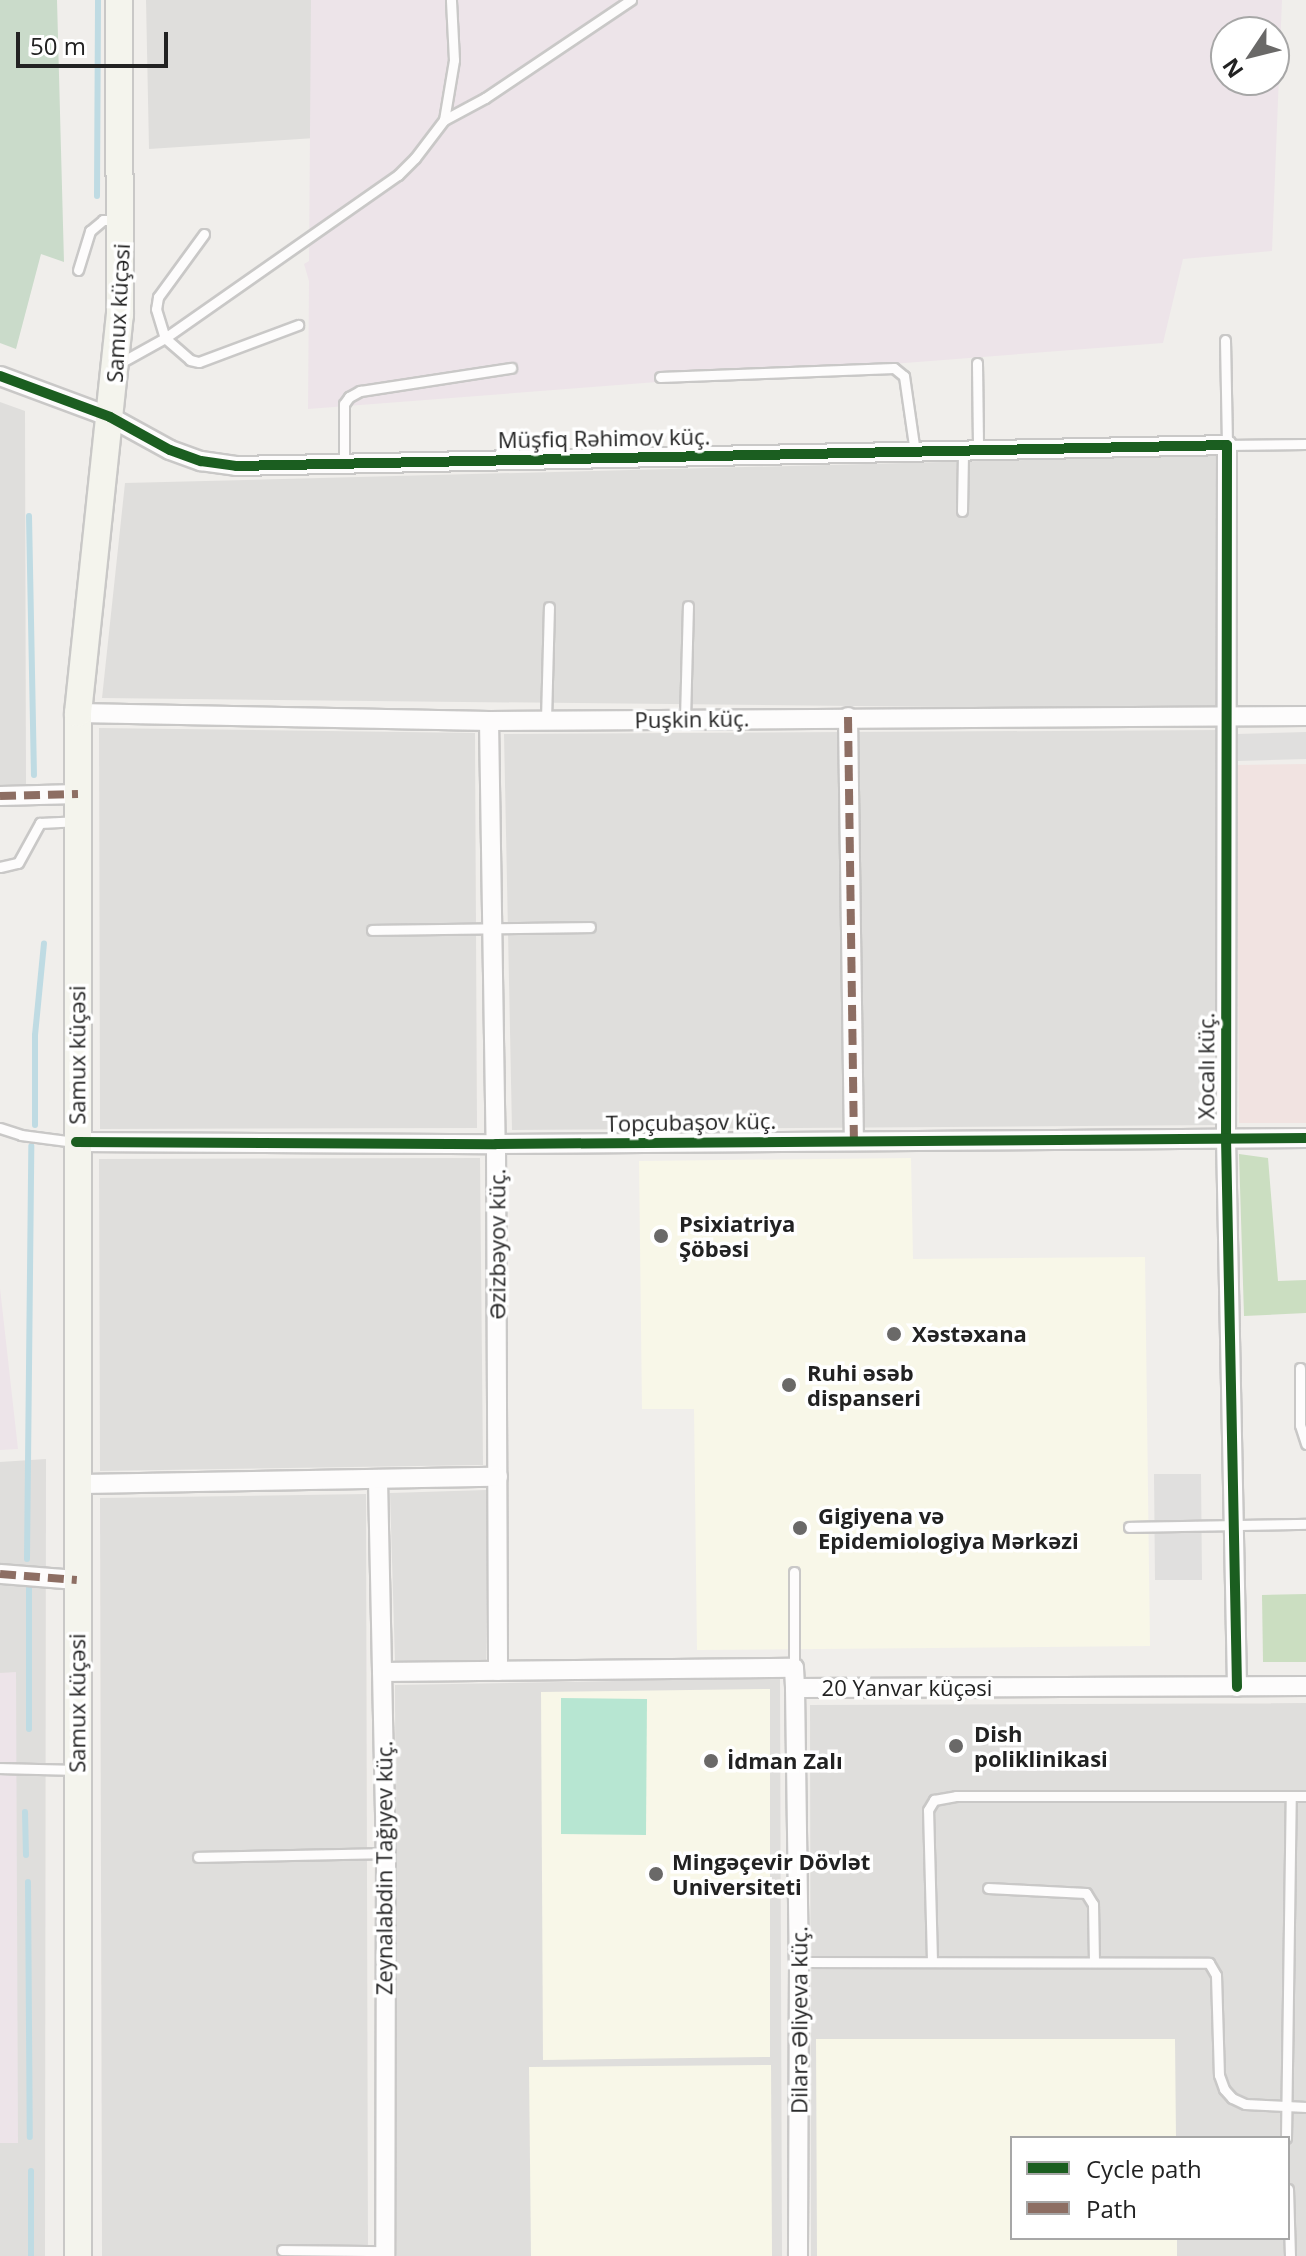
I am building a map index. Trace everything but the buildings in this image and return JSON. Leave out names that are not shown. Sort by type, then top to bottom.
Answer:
[{"type":"main road","name":"Samux küçəsi","points":[[78,2256],[78,713],[117,365],[123,219],[119,0]]},
{"type":"street","name":"Müşfiq Rəhimov küç.","points":[[0,376],[110,417],[170,450],[201,461],[236,466],[1227,445]]},
{"type":"street","name":"Xocalı küç.","points":[[1227,445],[1226,1138],[1237,1687]]},
{"type":"street","name":"Puşkin küç.","points":[[78,713],[489,721],[1306,716]]},
{"type":"street","points":[[848,717],[854,1140]]},
{"type":"street","name":"Əzizbəyov küç.","points":[[489,721],[496,1144],[498,1671]]},
{"type":"street","points":[[0,796],[78,794]]},
{"type":"street","name":"Topçubaşov küç.","points":[[76,1142],[496,1144],[1306,1138]]},
{"type":"street","points":[[78,1484],[498,1477]]},
{"type":"street","name":"Zeynalabdin Tağıyev küç.","points":[[378,1480],[386,1853],[385,2254]]},
{"type":"street","points":[[0,1574],[77,1580]]},
{"type":"street","name":"20 Yanvar küçəsi","points":[[382,1672],[794,1668],[795,1688],[1306,1686]]},
{"type":"street","name":"Dilarə Əliyeva küç.","points":[[795,1688],[799,1962],[798,2256]]},
{"type":"lane","points":[[444,120],[454,60],[451,0]]},
{"type":"lane","points":[[117,365],[165,338],[398,175],[444,120],[485,98],[631,0]]},
{"type":"lane","points":[[78,270],[90,231],[96,223],[123,219]]},
{"type":"lane","points":[[204,234],[158,297],[156,309],[165,338],[190,360],[199,362],[298,325]]},
{"type":"lane","points":[[1225,340],[1227,445],[1306,444]]},
{"type":"lane","points":[[962,511],[971,450],[977,363]]},
{"type":"lane","points":[[344,463],[344,404],[349,397],[360,391],[511,368]]},
{"type":"lane","points":[[660,377],[894,368],[904,376],[915,452]]},
{"type":"lane","points":[[685,719],[688,606]]},
{"type":"lane","points":[[546,720],[549,607]]},
{"type":"lane","points":[[0,867],[18,863],[40,823],[78,821]]},
{"type":"lane","points":[[372,930],[590,927]]},
{"type":"lane","points":[[0,1128],[21,1135],[76,1142]]},
{"type":"lane","points":[[1300,1368],[1300,1425],[1306,1444]]},
{"type":"lane","points":[[1129,1527],[1306,1524]]},
{"type":"lane","points":[[794,1572],[794,1668]]},
{"type":"lane","points":[[0,1768],[78,1770]]},
{"type":"lane","points":[[932,1961],[928,1810],[934,1800],[956,1796],[1306,1796]]},
{"type":"lane","points":[[1286,2136],[1291,1796]]},
{"type":"lane","points":[[198,1857],[386,1853]]},
{"type":"lane","points":[[988,1888],[1086,1893],[1093,1904],[1094,1961]]},
{"type":"lane","points":[[799,1962],[1209,1963],[1216,1975],[1219,2075],[1224,2089],[1232,2098],[1245,2104],[1306,2107]]},
{"type":"lane","points":[[282,2250],[385,2254]]},
{"type":"shaded area","points":[[146,0],[434,0],[315,138],[149,149]]},
{"type":"shaded area","points":[[311,0],[1282,0],[1281,16],[1210,16],[1210,96],[1278,96],[1272,251],[1183,259],[1163,343],[308,409],[309,281],[304,264],[309,261]]},
{"type":"shaded area","points":[[0,402],[25,411],[26,784],[0,785]]},
{"type":"shaded area","points":[[1216,455],[1218,710],[102,698],[125,483]]},
{"type":"shaded area","points":[[99,728],[475,733],[477,1128],[100,1129]]},
{"type":"shaded area","points":[[1219,730],[1219,1125],[512,1130],[504,734]]},
{"type":"shaded area","points":[[1306,732],[1306,759],[1238,761],[1237,734]]},
{"type":"shaded area","points":[[1306,764],[1306,1123],[1239,1123],[1237,765]]},
{"type":"shaded area","points":[[480,1158],[483,1465],[100,1471],[99,1159]]},
{"type":"shaded area","name":"Xəstəxana","points":[[911,1158],[913,1259],[1145,1257],[1150,1646],[697,1650],[694,1409],[642,1409],[639,1161]]},
{"type":"shaded area","points":[[0,1288],[18,1449],[0,1450]]},
{"type":"shaded area","points":[[46,1459],[45,2256],[0,2256],[0,1462]]},
{"type":"shaded area","points":[[1154,1474],[1201,1474],[1202,1580],[1155,1580]]},
{"type":"shaded area","points":[[486,1490],[486,1660],[395,1661],[390,1493]]},
{"type":"shaded area","points":[[366,1494],[368,2256],[102,2256],[100,1498]]},
{"type":"shaded area","points":[[16,1672],[18,2143],[0,2143],[0,1673]]},
{"type":"shaded area","points":[[780,1678],[782,2256],[397,2256],[395,1685]]},
{"type":"shaded area","name":"Mingəçevir Dövlət Universiteti","points":[[770,1689],[770,2057],[543,2060],[541,1692]]},
{"type":"shaded area","points":[[1306,1703],[1306,2256],[811,2256],[810,1705]]},
{"type":"shaded area","points":[[816,2039],[1175,2039],[1176,2136],[1010,2136],[1010,2240],[1177,2240],[1177,2256],[817,2256]]},
{"type":"shaded area","points":[[771,2065],[772,2256],[531,2256],[529,2067]]},
{"type":"green space","points":[[0,0],[57,0],[64,262],[41,254],[16,349],[0,343]]},
{"type":"green space","points":[[1239,1154],[1268,1158],[1278,1281],[1306,1280],[1306,1313],[1244,1316]]},
{"type":"green space","points":[[1306,1594],[1306,1662],[1263,1662],[1262,1595]]},
{"type":"green space","points":[[561,1698],[647,1699],[646,1835],[561,1834]]},
{"type":"waterway","points":[[97,196],[98,0]]},
{"type":"waterway","points":[[29,516],[34,775]]},
{"type":"waterway","points":[[35,1125],[35,1035],[44,943]]},
{"type":"waterway","points":[[27,1559],[31,1146]]},
{"type":"waterway","points":[[29,1588],[29,1729]]},
{"type":"waterway","points":[[25,1812],[26,1855]]},
{"type":"waterway","points":[[28,1882],[30,2137]]},
{"type":"waterway","points":[[31,2171],[31,2256]]},
{"type":"marked path","points":[[848,717],[854,1140]]},
{"type":"marked path","points":[[0,796],[78,794]]},
{"type":"marked path","points":[[0,1574],[77,1580]]},
{"type":"cycle path","points":[[0,376],[110,417],[170,450],[201,461],[236,466],[1227,445],[1226,1138],[1237,1687]]},
{"type":"cycle path","points":[[76,1142],[496,1144],[1306,1138]]},
{"type":"place","name":"Psixiatriya Şöbəsi","points":[[661,1236]]},
{"type":"place","name":"Xəstəxana","points":[[894,1334]]},
{"type":"place","name":"Ruhi əsəb dispanseri","points":[[789,1385]]},
{"type":"place","name":"Gigiyena və Epidemiologiya Mərkəzi","points":[[800,1528]]},
{"type":"place","name":"Dish poliklinikasi","points":[[956,1746]]},
{"type":"place","name":"İdman Zalı","points":[[711,1761]]},
{"type":"place","name":"Mingəçevir Dövlət Universiteti","points":[[656,1874]]}]
